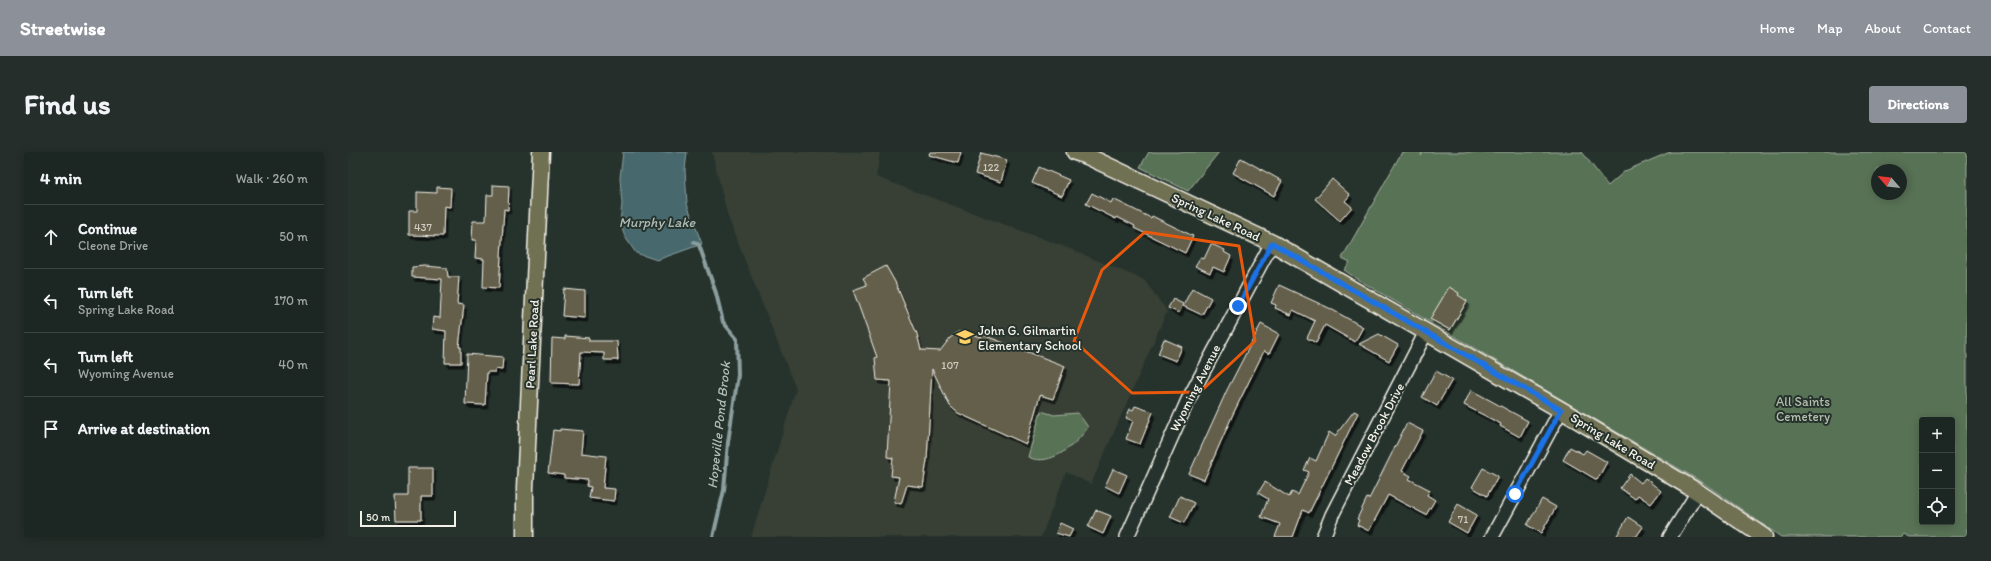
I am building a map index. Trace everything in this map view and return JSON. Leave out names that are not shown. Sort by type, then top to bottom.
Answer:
[{"type":"main road","name":"Pearl Lake Road","points":[[525,537],[526,481],[541,152]]},
{"type":"main road","name":"Spring Lake Road","points":[[1075,152],[1087,156],[1272,243],[1561,410],[1698,492],[1764,537]]},
{"type":"street","name":"Wyoming Avenue","points":[[1127,537],[1188,400],[1272,243]]},
{"type":"street","name":"Meadow Brook Drive","points":[[1323,537],[1332,515],[1426,332]]},
{"type":"street","points":[[1492,537],[1561,410]]},
{"type":"street","points":[[1670,537],[1698,492]]},
{"type":"highlighted area","points":[[1145,232],[1239,246],[1255,341],[1200,392],[1132,393],[1074,341],[1102,270]]},
{"type":"shaded area","name":"John G. Gilmartin Elementary School","points":[[712,152],[880,152],[876,177],[1065,247],[1144,280],[1167,311],[1091,484],[1066,472],[1041,537],[751,537],[796,389],[728,217]]},
{"type":"green space","points":[[1149,152],[1219,152],[1188,191],[1140,167]]},
{"type":"green space","name":"All Saints Cemetery","points":[[1402,152],[1422,152],[1421,156],[1424,152],[1582,152],[1608,186],[1625,171],[1670,152],[1967,152],[1967,537],[1909,537],[1903,534],[1900,537],[1781,537],[1705,484],[1357,279],[1344,270],[1350,262],[1342,258]]},
{"type":"green space","points":[[1041,411],[1054,415],[1078,413],[1088,427],[1070,447],[1054,457],[1036,460],[1028,457]]},
{"type":"water","name":"Murphy Lake","points":[[623,152],[687,152],[685,170],[687,204],[702,244],[657,260],[636,253],[625,237],[620,223],[622,204],[620,178]]},
{"type":"building","points":[[930,152],[961,152],[958,163],[929,155]]},
{"type":"building","points":[[981,153],[1007,160],[1001,182],[975,174]]},
{"type":"building","points":[[1241,158],[1282,181],[1274,196],[1233,173]]},
{"type":"building","points":[[1039,167],[1069,180],[1062,196],[1032,183]]},
{"type":"building","points":[[1332,179],[1350,195],[1345,201],[1352,207],[1340,221],[1315,199]]},
{"type":"building","points":[[493,185],[509,186],[508,210],[504,209],[499,288],[483,287],[484,259],[475,258],[476,240],[472,240],[473,221],[486,221],[487,195],[493,195]]},
{"type":"building","points":[[437,187],[451,188],[450,207],[444,206],[443,236],[409,235],[409,211],[417,211],[417,192],[437,193]]},
{"type":"building","points":[[1092,193],[1111,203],[1113,199],[1151,218],[1152,216],[1193,236],[1185,253],[1134,228],[1135,226],[1117,217],[1116,219],[1086,204]]},
{"type":"building","points":[[1211,244],[1225,250],[1224,252],[1231,256],[1224,272],[1213,267],[1210,273],[1195,266],[1200,258],[1204,259]]},
{"type":"building","points":[[425,266],[447,268],[448,277],[459,277],[457,304],[464,305],[459,347],[461,347],[461,363],[445,363],[446,331],[432,329],[433,317],[440,318],[442,279],[412,277],[412,267]]},
{"type":"building","points":[[886,266],[895,282],[917,334],[921,350],[940,351],[950,338],[958,332],[964,332],[981,337],[983,335],[1065,366],[1053,399],[1040,395],[1026,444],[958,413],[950,406],[932,369],[927,460],[923,487],[907,485],[901,504],[894,502],[899,477],[891,476],[893,458],[887,457],[891,381],[877,380],[875,358],[877,357],[853,290],[867,285],[863,278]]},
{"type":"building","points":[[1279,285],[1329,308],[1363,327],[1355,342],[1325,325],[1316,343],[1307,338],[1315,321],[1293,310],[1291,315],[1275,308],[1276,305],[1271,303]]},
{"type":"building","points":[[1449,287],[1459,293],[1458,295],[1467,301],[1450,330],[1430,319]]},
{"type":"building","points":[[1192,288],[1211,298],[1202,315],[1183,306]]},
{"type":"building","points":[[564,289],[585,291],[585,318],[562,316]]},
{"type":"building","points":[[1173,299],[1183,304],[1179,313],[1168,308]]},
{"type":"building","points":[[1261,324],[1279,334],[1269,354],[1264,351],[1233,414],[1204,480],[1189,474],[1227,390]]},
{"type":"building","points":[[1379,334],[1398,345],[1389,361],[1359,344]]},
{"type":"building","points":[[565,336],[589,338],[589,341],[617,341],[618,360],[604,360],[604,353],[581,352],[579,384],[551,383],[552,338],[565,339]]},
{"type":"building","points":[[1164,339],[1182,347],[1176,361],[1158,354]]},
{"type":"building","points":[[467,354],[503,357],[502,370],[495,369],[495,372],[487,372],[485,405],[465,404]]},
{"type":"building","points":[[1436,371],[1452,380],[1437,406],[1422,397]]},
{"type":"building","points":[[1471,390],[1528,421],[1520,437],[1500,426],[1501,424],[1464,405]]},
{"type":"building","points":[[1135,406],[1153,412],[1140,444],[1126,439],[1133,421],[1126,418],[1130,409],[1133,410]]},
{"type":"building","points":[[1354,411],[1358,413],[1309,513],[1303,510],[1293,537],[1275,537],[1280,524],[1261,517],[1268,499],[1258,493],[1265,482],[1289,497],[1292,492],[1298,495],[1309,472],[1304,470],[1310,458],[1316,461],[1329,432],[1335,436]]},
{"type":"building","points":[[1407,423],[1423,431],[1402,471],[1411,476],[1409,479],[1430,490],[1427,495],[1435,500],[1426,515],[1388,495],[1369,531],[1357,525],[1359,520],[1357,519],[1367,498],[1369,499]]},
{"type":"building","points":[[560,429],[583,431],[581,453],[606,456],[603,488],[615,489],[614,501],[589,498],[591,487],[587,486],[588,480],[564,478],[564,475],[548,473],[553,430],[560,431]]},
{"type":"building","points":[[1570,447],[1583,454],[1586,450],[1607,462],[1597,480],[1563,460]]},
{"type":"building","points":[[408,468],[433,468],[433,496],[421,496],[421,520],[396,520],[395,496],[408,496]]},
{"type":"building","points":[[1483,468],[1498,476],[1487,496],[1472,487]]},
{"type":"building","points":[[1113,469],[1127,475],[1119,493],[1105,486]]},
{"type":"building","points":[[1630,474],[1641,483],[1645,478],[1661,491],[1651,504],[1638,495],[1635,499],[1620,488]]},
{"type":"building","points":[[1180,496],[1194,503],[1184,523],[1170,517]]},
{"type":"building","points":[[1542,499],[1556,507],[1541,533],[1527,525]]},
{"type":"building","points":[[1458,504],[1477,515],[1467,533],[1448,522]]},
{"type":"building","points":[[1096,510],[1111,516],[1103,534],[1088,527]]},
{"type":"building","points":[[1628,517],[1643,527],[1636,537],[1616,537]]},
{"type":"building","points":[[1060,523],[1073,529],[1069,537],[1056,533]]},
{"type":"waterway","name":"Hopeville Pond Brook","points":[[694,242],[699,245],[716,293],[723,322],[737,339],[738,375],[728,442],[724,490],[713,537]]},
{"type":"place","name":"John G. Gilmartin Elementary School","points":[[965,337]]},
{"type":"route","points":[[1238,306],[1272,243],[1561,410],[1515,494]]}]
